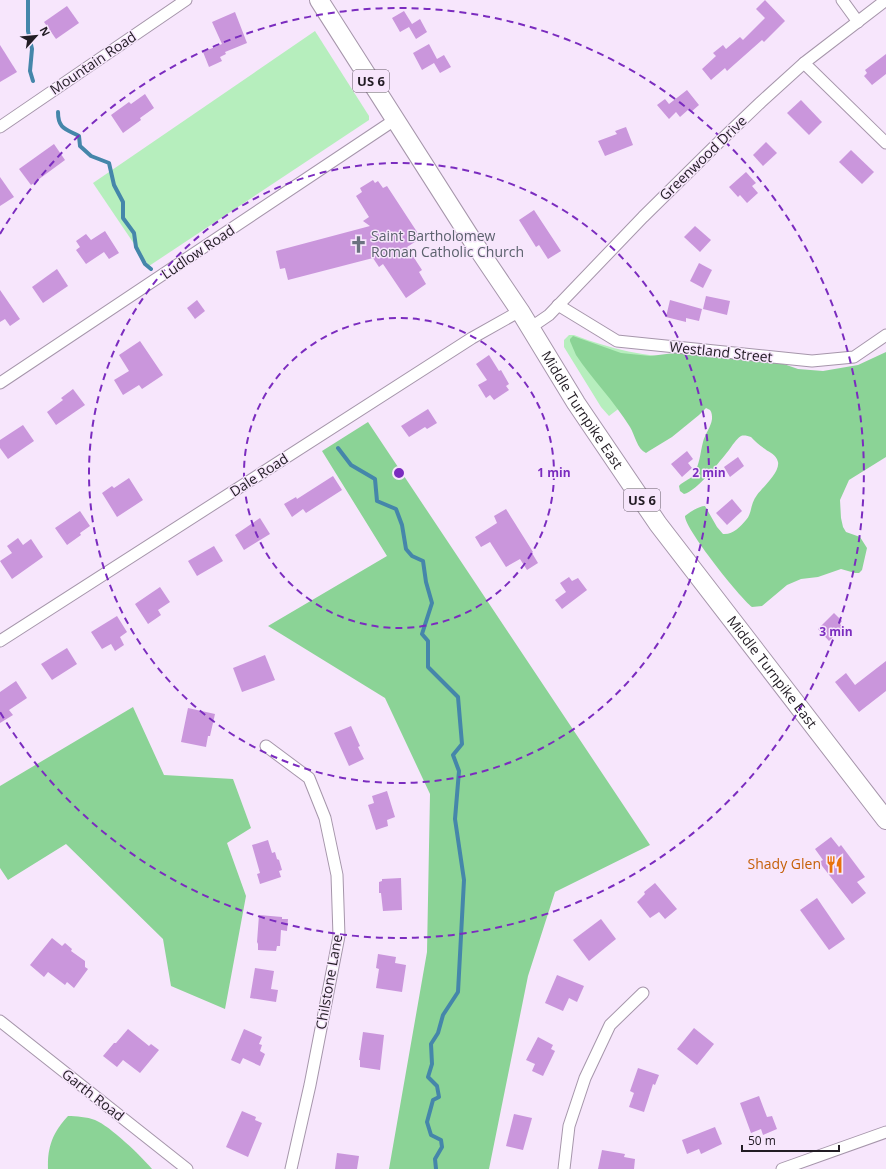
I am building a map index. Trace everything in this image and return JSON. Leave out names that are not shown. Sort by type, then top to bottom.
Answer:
[{"type":"main road","name":"Middle Turnpike East","points":[[319,0],[472,240],[520,311],[576,403],[658,524],[886,820]]},
{"type":"street","name":"Mountain Road","points":[[0,126],[186,0]]},
{"type":"street","points":[[842,0],[858,22]]},
{"type":"street","name":"Greenwood Drive","points":[[530,328],[549,315],[643,217],[716,145],[804,64],[886,0]]},
{"type":"street","points":[[804,64],[886,143]]},
{"type":"street","name":"Ludlow Road","points":[[0,383],[396,119]]},
{"type":"street","name":"Westland Street","points":[[558,305],[617,341],[812,361],[854,357],[886,335]]},
{"type":"street","name":"Dale Road","points":[[0,641],[472,338],[520,311]]},
{"type":"street","name":"Chilstone Lane","points":[[266,746],[309,778],[325,818],[337,875],[339,936],[310,1085],[291,1169]]},
{"type":"street","points":[[564,1169],[569,1126],[585,1078],[610,1025],[643,993]]},
{"type":"street","name":"Garth Road","points":[[0,1021],[187,1169]]},
{"type":"street","points":[[782,1169],[886,1132]]},
{"type":"green space","points":[[315,31],[369,116],[369,120],[149,266],[93,183]]},
{"type":"green space","points":[[569,335],[574,335],[615,348],[642,354],[686,358],[609,416],[601,407],[564,347],[564,340]]},
{"type":"green space","points":[[573,336],[621,353],[650,356],[683,352],[775,361],[798,369],[823,371],[858,365],[886,352],[886,457],[849,480],[840,500],[843,527],[846,532],[860,537],[867,548],[862,570],[859,573],[855,573],[841,569],[818,577],[801,579],[787,585],[762,606],[752,607],[725,577],[703,548],[693,534],[685,516],[697,508],[705,506],[717,527],[723,534],[736,530],[748,518],[755,498],[776,470],[778,462],[776,457],[759,445],[751,437],[741,436],[702,482],[684,494],[680,491],[679,486],[692,477],[697,467],[704,439],[712,419],[710,410],[706,408],[672,437],[646,453],[638,445],[632,430],[624,417],[576,355],[570,341]]},
{"type":"green space","points":[[368,422],[650,845],[555,892],[528,976],[489,1169],[389,1169],[427,952],[430,794],[385,698],[268,626],[387,556],[322,451]]},
{"type":"green space","points":[[133,707],[164,775],[233,779],[251,828],[227,843],[246,896],[225,1009],[171,986],[163,939],[66,844],[8,880],[0,868],[0,786]]},
{"type":"green space","points":[[68,1116],[89,1118],[109,1128],[152,1169],[48,1169],[52,1140],[58,1128]]},
{"type":"building","points":[[765,0],[785,21],[764,42],[762,40],[727,71],[725,68],[711,80],[702,69],[716,56],[713,53],[723,45],[726,49],[740,37],[743,40],[765,18],[756,9]]},
{"type":"building","points":[[67,6],[79,23],[56,39],[44,22]]},
{"type":"building","points":[[404,11],[412,24],[420,19],[427,32],[416,39],[409,27],[400,32],[392,18]]},
{"type":"building","points":[[235,12],[247,43],[225,52],[226,54],[220,57],[222,61],[209,67],[203,52],[222,44],[212,22]]},
{"type":"building","points":[[429,44],[437,59],[444,55],[451,67],[440,73],[434,63],[422,70],[413,53]]},
{"type":"building","points":[[0,45],[17,72],[0,82]]},
{"type":"building","points":[[886,54],[886,74],[872,85],[864,76],[867,73],[865,70]]},
{"type":"building","points":[[687,90],[699,105],[691,112],[689,109],[680,117],[676,112],[669,119],[657,105],[665,99],[669,104]]},
{"type":"building","points":[[145,94],[154,108],[123,133],[111,115],[129,102],[131,104]]},
{"type":"building","points":[[801,100],[822,122],[809,135],[787,113]]},
{"type":"building","points":[[626,127],[633,145],[605,156],[598,141],[617,134],[615,131]]},
{"type":"building","points":[[766,142],[777,153],[763,166],[753,155]]},
{"type":"building","points":[[54,144],[65,160],[31,185],[19,169]]},
{"type":"building","points":[[851,150],[874,172],[862,184],[839,162]]},
{"type":"building","points":[[746,172],[756,183],[752,186],[758,193],[747,203],[740,195],[738,197],[729,187]]},
{"type":"building","points":[[0,177],[14,197],[0,206]]},
{"type":"building","name":"Saint Bartholomew Roman Catholic Church","points":[[373,180],[375,183],[378,181],[383,188],[387,186],[421,238],[407,247],[422,270],[419,272],[426,284],[406,298],[383,264],[379,267],[373,258],[288,280],[285,268],[280,269],[276,251],[370,226],[363,221],[369,217],[356,196],[362,192],[360,188]]},
{"type":"building","points":[[534,210],[561,251],[548,259],[539,245],[536,247],[519,220]]},
{"type":"building","points":[[695,226],[711,240],[700,252],[684,237]]},
{"type":"building","points":[[105,231],[119,253],[109,259],[104,252],[86,264],[76,250],[80,247],[76,241],[86,234],[91,240]]},
{"type":"building","points":[[699,263],[712,270],[703,288],[690,281]]},
{"type":"building","points":[[57,269],[68,286],[43,303],[32,287]]},
{"type":"building","points":[[0,290],[20,319],[10,326],[5,319],[0,322]]},
{"type":"building","points":[[706,296],[730,301],[727,315],[703,309]]},
{"type":"building","points":[[197,300],[205,311],[195,319],[187,308]]},
{"type":"building","points":[[670,300],[702,309],[699,321],[686,318],[686,322],[666,317]]},
{"type":"building","points":[[140,341],[163,375],[142,389],[139,385],[123,395],[114,380],[129,371],[119,355]]},
{"type":"building","points":[[489,355],[499,371],[501,370],[509,384],[506,386],[509,390],[494,400],[490,395],[486,398],[478,385],[487,380],[476,364]]},
{"type":"building","points":[[73,389],[85,405],[56,425],[47,412],[63,400],[61,398]]},
{"type":"building","points":[[428,409],[437,423],[427,429],[425,427],[409,437],[401,426]]},
{"type":"building","points":[[23,425],[34,441],[8,459],[0,448],[0,440]]},
{"type":"building","points":[[687,451],[693,459],[688,463],[692,468],[682,477],[671,464]]},
{"type":"building","points":[[738,457],[744,466],[730,477],[724,467]]},
{"type":"building","points":[[333,476],[342,490],[306,513],[303,509],[292,517],[284,504],[296,497],[297,499]]},
{"type":"building","points":[[129,478],[143,500],[117,517],[102,493],[112,486],[114,488]]},
{"type":"building","points":[[732,499],[742,511],[727,525],[716,513]]},
{"type":"building","points":[[506,509],[533,552],[532,553],[538,563],[527,570],[520,559],[506,567],[490,542],[481,547],[475,537],[497,523],[494,516]]},
{"type":"building","points":[[80,511],[90,526],[80,533],[81,535],[67,545],[55,528]]},
{"type":"building","points":[[260,518],[270,534],[244,550],[235,535]]},
{"type":"building","points":[[18,538],[23,545],[31,539],[43,557],[12,579],[0,561],[12,553],[7,546]]},
{"type":"building","points":[[214,546],[223,561],[197,576],[188,561]]},
{"type":"building","points":[[569,577],[572,581],[578,578],[587,590],[562,609],[555,600],[566,592],[560,583]]},
{"type":"building","points":[[160,587],[170,602],[158,610],[161,615],[148,624],[135,604]]},
{"type":"building","points":[[834,613],[842,621],[840,624],[843,627],[829,641],[818,629]]},
{"type":"building","points":[[117,616],[127,632],[120,637],[124,645],[115,651],[111,644],[102,649],[91,632]]},
{"type":"building","points":[[67,648],[77,664],[52,680],[41,664]]},
{"type":"building","points":[[265,655],[275,680],[242,692],[233,668]]},
{"type":"building","points":[[886,661],[886,691],[859,712],[835,682],[846,673],[855,685]]},
{"type":"building","points":[[16,681],[27,698],[9,710],[13,715],[0,723],[0,692]]},
{"type":"building","points":[[188,708],[215,714],[206,747],[181,742]]},
{"type":"building","points":[[351,726],[364,759],[349,766],[334,733]]},
{"type":"building","points":[[387,791],[395,817],[387,820],[388,826],[376,830],[368,805],[374,803],[372,796]]},
{"type":"building","points":[[831,837],[839,847],[841,845],[865,877],[857,882],[866,893],[852,904],[819,862],[823,860],[815,849]]},
{"type":"building","points":[[268,840],[272,853],[275,852],[277,859],[279,860],[282,870],[279,871],[281,877],[260,884],[257,874],[260,873],[252,845]]},
{"type":"building","points":[[401,878],[402,910],[383,911],[381,893],[379,893],[379,882],[382,881],[382,879]]},
{"type":"building","points":[[655,883],[677,909],[665,919],[659,912],[650,918],[637,902],[645,894],[644,892]]},
{"type":"building","points":[[817,898],[845,939],[829,950],[800,910]]},
{"type":"building","points":[[259,915],[288,919],[287,931],[281,930],[280,946],[277,946],[276,951],[258,950],[257,942]]},
{"type":"building","points":[[601,919],[616,939],[589,961],[573,940]]},
{"type":"building","points":[[52,938],[62,946],[65,943],[72,949],[71,951],[85,961],[85,967],[88,969],[74,988],[67,982],[65,985],[48,972],[44,977],[30,965]]},
{"type":"building","points":[[378,954],[396,957],[395,963],[406,965],[402,992],[376,988],[379,969],[376,968]]},
{"type":"building","points":[[255,968],[274,971],[271,989],[278,990],[276,1002],[250,998]]},
{"type":"building","points":[[557,975],[584,986],[577,1002],[569,998],[563,1011],[545,1003]]},
{"type":"building","points":[[694,1028],[714,1044],[697,1065],[677,1049]]},
{"type":"building","points":[[128,1029],[149,1046],[151,1044],[159,1050],[140,1073],[123,1060],[117,1067],[103,1056]]},
{"type":"building","points":[[244,1029],[262,1037],[259,1044],[262,1045],[260,1051],[265,1054],[260,1066],[243,1058],[240,1064],[231,1060]]},
{"type":"building","points":[[363,1032],[384,1035],[380,1070],[360,1067],[359,1060]]},
{"type":"building","points":[[538,1037],[553,1045],[551,1049],[555,1051],[543,1076],[532,1071],[535,1064],[526,1060]]},
{"type":"building","points":[[638,1068],[659,1075],[655,1085],[653,1084],[644,1112],[629,1107],[634,1093],[630,1091]]},
{"type":"building","points":[[759,1096],[767,1117],[772,1116],[777,1129],[763,1135],[761,1129],[751,1133],[740,1103]]},
{"type":"building","points":[[242,1111],[256,1117],[255,1120],[262,1123],[248,1157],[226,1147]]},
{"type":"building","points":[[514,1114],[532,1118],[523,1150],[506,1146]]},
{"type":"building","points":[[715,1127],[722,1144],[701,1154],[699,1149],[687,1154],[682,1140]]},
{"type":"building","points":[[602,1150],[625,1154],[624,1157],[635,1159],[634,1169],[598,1169]]},
{"type":"building","points":[[337,1153],[359,1156],[357,1169],[335,1169]]},
{"type":"waterway","points":[[28,0],[28,31],[32,49],[30,71],[33,81]]},
{"type":"waterway","points":[[58,112],[59,122],[64,128],[79,136],[80,146],[91,156],[109,163],[114,185],[123,202],[123,218],[134,233],[136,247],[145,264],[151,269]]},
{"type":"waterway","points":[[338,448],[351,465],[375,479],[377,501],[396,509],[402,525],[406,549],[412,556],[423,561],[426,582],[432,603],[422,634],[428,641],[428,667],[458,697],[462,744],[453,755],[459,771],[455,819],[464,880],[458,992],[443,1015],[438,1033],[431,1044],[432,1064],[428,1077],[437,1086],[439,1097],[433,1100],[427,1122],[431,1135],[441,1140],[442,1147],[435,1159],[436,1169]]},
{"type":"place","name":"Saint Bartholomew Roman Catholic Church","points":[[358,244]]},
{"type":"place","name":"Shady Glen","points":[[834,864]]}]
